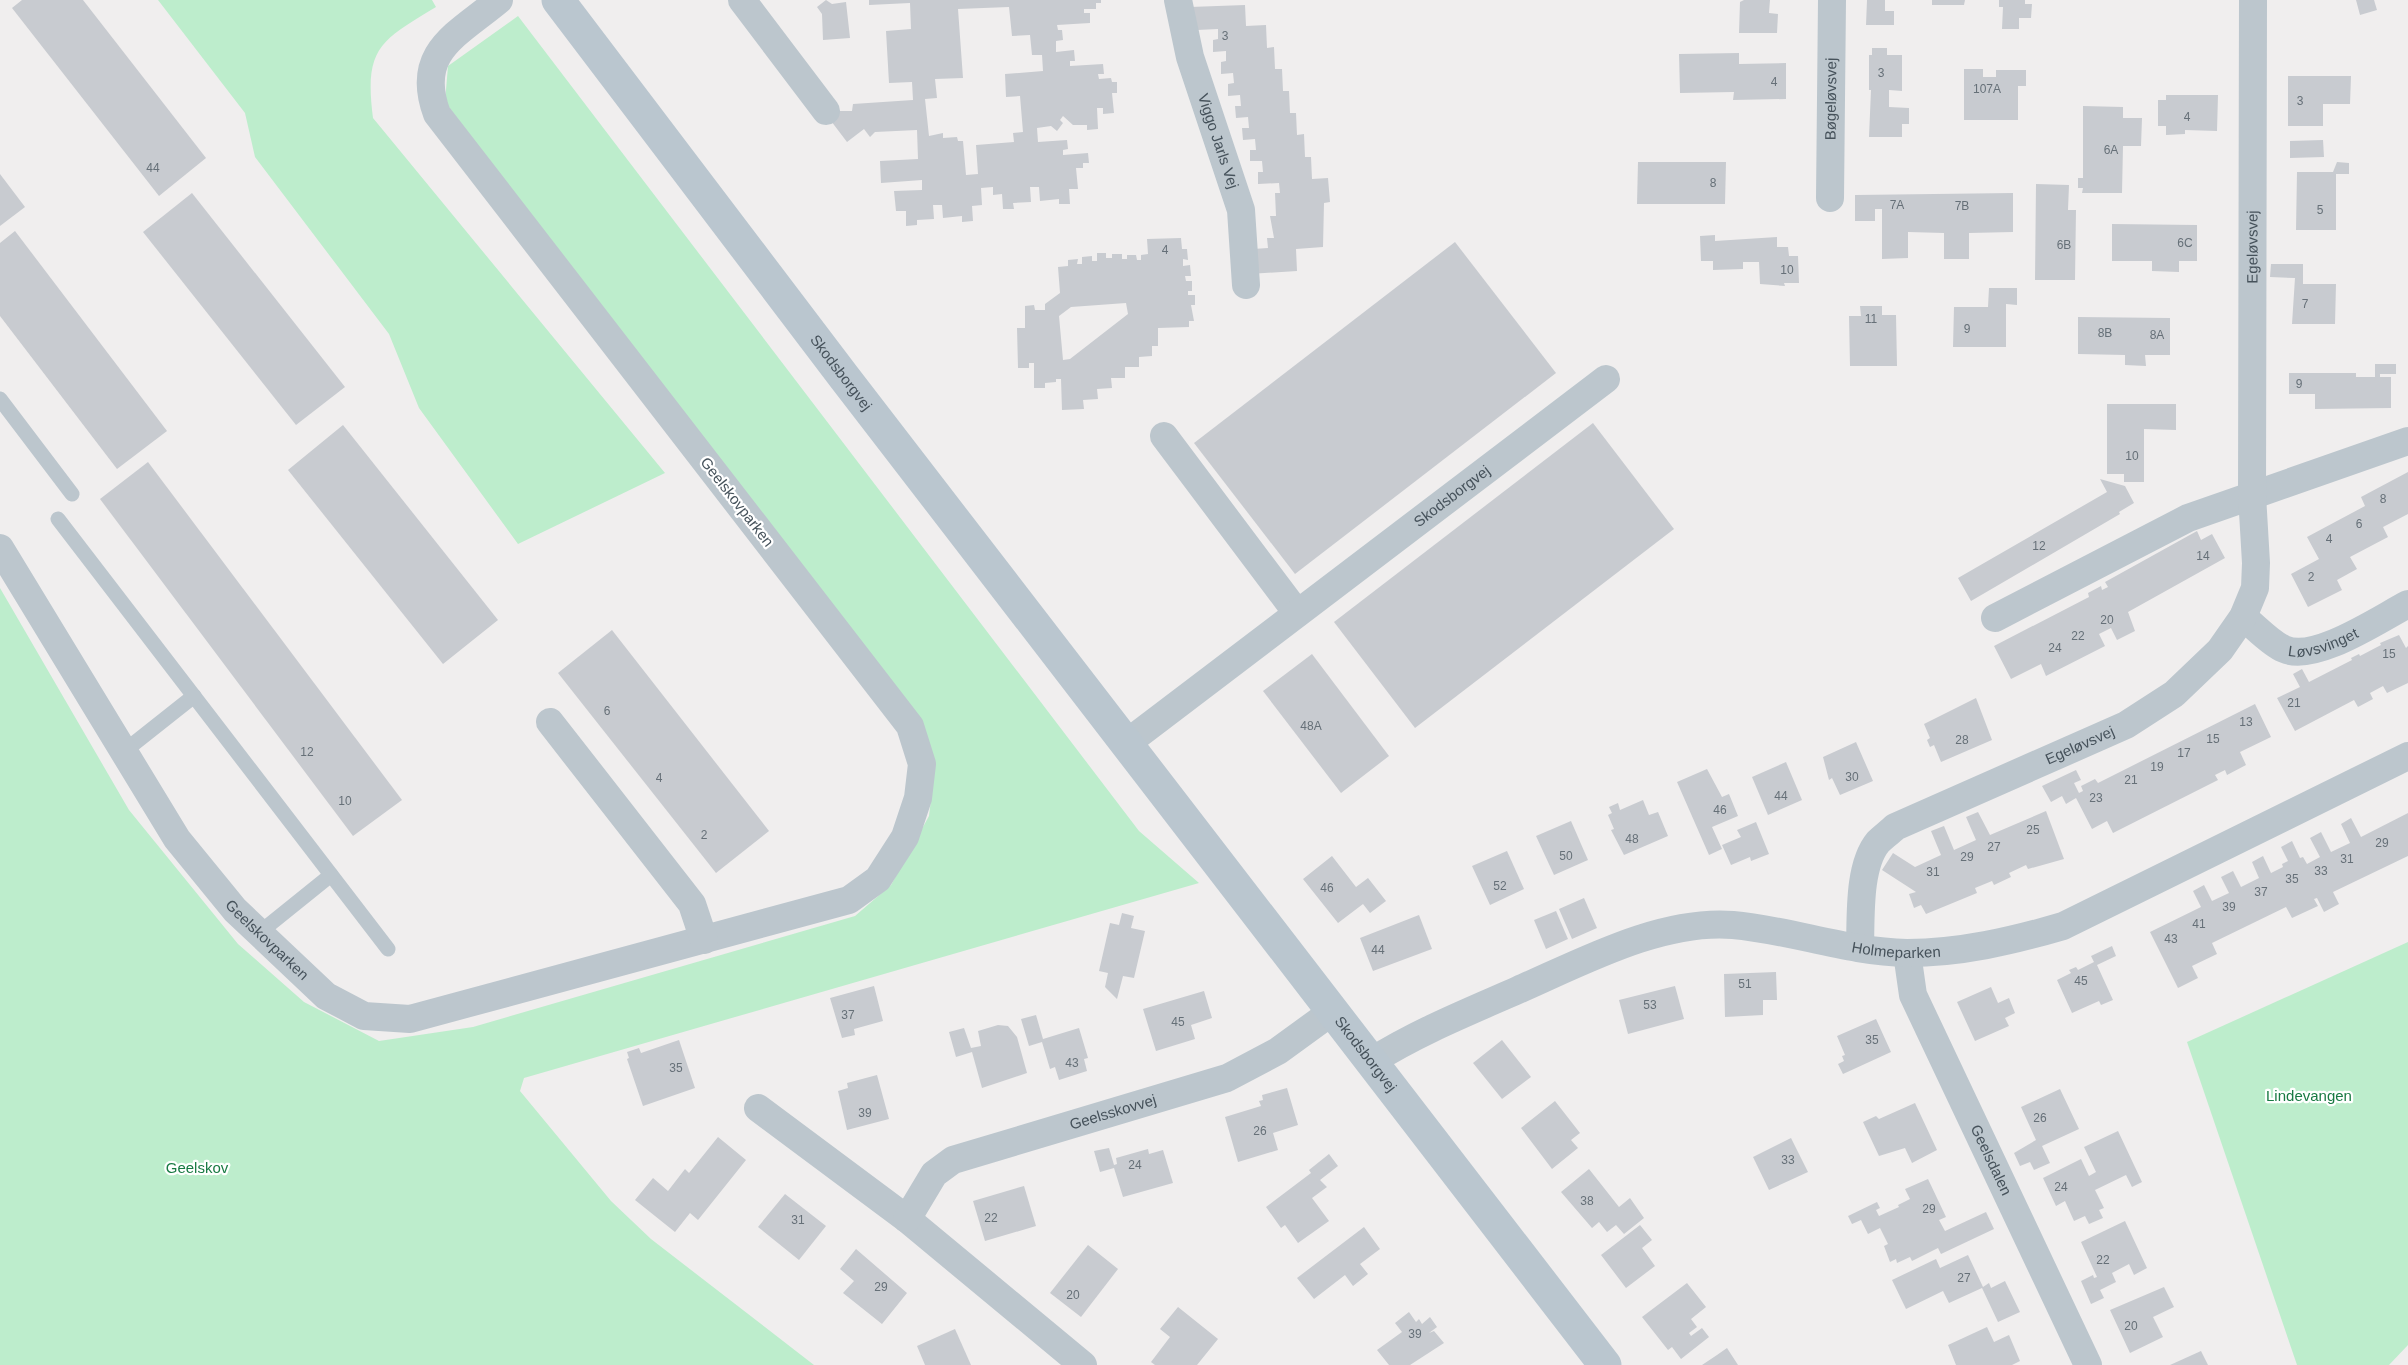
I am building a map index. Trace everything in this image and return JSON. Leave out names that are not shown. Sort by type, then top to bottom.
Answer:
[{"type":"street","name":"Geelskovparken","points":[[0,548],[122,753],[177,839],[235,910],[259,933],[326,996],[364,1016],[410,1019],[849,900],[878,879],[905,837],[918,798],[922,764],[910,726],[437,114],[429,93],[429,83],[430,72],[438,51],[499,0]]},
{"type":"street","name":"Skodsborgvej","points":[[558,0],[1605,1365]]},
{"type":"street","points":[[742,0],[826,111]]},
{"type":"street","name":"Viggo Jarls Vej","points":[[1178,0],[1190,57],[1241,210],[1246,285]]},
{"type":"street","name":"Bøgeløvsvej","points":[[1830,198],[1832,0]]},
{"type":"street","name":"Egeløvsvej","points":[[1860,948],[1862,890],[1867,864],[1876,844],[1896,826],[2127,725],[2174,694],[2220,650],[2243,617],[2255,588],[2252,495],[2253,0]]},
{"type":"street","name":"Skodsborgvej","points":[[1127,743],[1606,379]]},
{"type":"street","points":[[1164,436],[1297,613]]},
{"type":"street","points":[[1995,618],[2188,518],[2408,441]]},
{"type":"street","name":"Løvsvinget","points":[[2243,617],[2284,649],[2301,652],[2319,650],[2408,604]]},
{"type":"street","points":[[550,722],[692,904],[704,940]]},
{"type":"street","name":"Holmeparken","points":[[1372,1061],[1410,1037],[1627,942],[1678,929],[1731,925],[1860,948],[1906,953],[1960,949],[2008,942],[2063,926],[2408,756]]},
{"type":"street","name":"Geelsdalen","points":[[1906,953],[1913,995],[2088,1365]]},
{"type":"street","name":"Geelsskovvej","points":[[907,1219],[934,1174],[953,1160],[1227,1078],[1278,1051],[1333,1011]]},
{"type":"street","points":[[758,1108],[907,1219],[1083,1365]]},
{"type":"lane","points":[[2,404],[72,494]]},
{"type":"lane","points":[[58,519],[388,949]]},
{"type":"lane","points":[[122,753],[194,696]]},
{"type":"lane","points":[[259,933],[331,875]]},
{"type":"green space","points":[[158,0],[432,0],[436,7],[389,39],[380,49],[374,61],[371,76],[373,118],[665,473],[518,544],[419,408],[389,334],[255,157],[245,113]]},
{"type":"green space","name":"Geelskov","points":[[518,16],[1139,831],[1199,883],[524,1078],[520,1091],[611,1201],[651,1239],[814,1365],[0,1365],[0,588],[129,810],[238,944],[304,1002],[379,1041],[473,1027],[855,916],[891,885],[929,816],[935,766],[445,102],[448,66]]},
{"type":"green space","name":"Lindevangen","points":[[2408,942],[2408,1345],[2389,1365],[2297,1365],[2187,1042]]},
{"type":"building","points":[[22,0],[83,0],[206,158],[159,196],[12,8]]},
{"type":"building","points":[[826,0],[832,4],[846,2],[850,38],[823,40],[822,14],[817,7]]},
{"type":"building","points":[[869,0],[1101,0],[1101,3],[1096,3],[1096,9],[1084,9],[1084,13],[1090,13],[1090,23],[1057,25],[1058,30],[1062,30],[1063,40],[1056,41],[1056,52],[1074,50],[1075,61],[1070,61],[1070,66],[1103,64],[1104,74],[1098,74],[1099,79],[1111,78],[1112,82],[1117,82],[1117,93],[1112,93],[1114,113],[1103,114],[1103,108],[1097,108],[1098,129],[1087,130],[1087,125],[1073,125],[1063,116],[1060,120],[1063,123],[1057,131],[1051,126],[1037,128],[1038,142],[1067,140],[1068,149],[1063,150],[1063,155],[1088,153],[1089,163],[1083,163],[1083,168],[1076,168],[1078,189],[1069,189],[1070,204],[1059,204],[1059,199],[1040,201],[1039,187],[1030,187],[1031,202],[1013,203],[1014,209],[1003,209],[1002,194],[993,195],[993,187],[981,188],[982,205],[972,206],[973,221],[962,222],[962,216],[943,218],[942,205],[933,205],[934,219],[917,220],[917,225],[906,226],[906,211],[896,211],[894,191],[922,190],[922,180],[881,183],[880,161],[918,159],[917,130],[875,132],[870,137],[864,129],[847,142],[828,117],[836,111],[852,111],[853,104],[913,100],[912,82],[889,83],[886,31],[911,29],[910,3],[869,5]],"holes":[[[1009,7],[1012,36],[1030,35],[1032,55],[1042,55],[1043,71],[1005,74],[1006,97],[1020,96],[1023,132],[1013,133],[1014,142],[976,145],[978,174],[966,175],[963,141],[958,141],[957,137],[943,138],[943,133],[929,136],[925,99],[937,98],[935,79],[963,78],[958,9]]]},
{"type":"building","points":[[1770,0],[1769,13],[1778,14],[1777,33],[1739,33],[1740,2]]},
{"type":"building","points":[[1867,0],[1885,0],[1885,11],[1894,11],[1894,25],[1866,25]]},
{"type":"building","points":[[1932,0],[1965,0],[1964,5],[1932,5]]},
{"type":"building","points":[[1999,0],[2025,0],[2025,4],[2032,4],[2031,18],[2019,18],[2019,29],[2002,29],[2003,7],[1999,7]]},
{"type":"building","points":[[2356,0],[2374,0],[2377,10],[2360,15]]},
{"type":"building","points":[[1245,5],[1246,26],[1266,25],[1267,48],[1274,47],[1275,69],[1282,69],[1283,91],[1289,91],[1290,113],[1296,113],[1297,135],[1304,134],[1305,157],[1311,157],[1312,179],[1328,178],[1330,202],[1324,203],[1323,247],[1296,249],[1297,271],[1249,274],[1253,249],[1268,248],[1267,238],[1274,238],[1270,216],[1276,216],[1275,193],[1280,193],[1279,183],[1258,184],[1258,172],[1263,172],[1262,161],[1250,161],[1250,150],[1256,150],[1255,139],[1243,140],[1242,128],[1249,128],[1248,117],[1236,118],[1235,106],[1241,106],[1240,95],[1228,96],[1228,84],[1234,83],[1233,73],[1221,74],[1221,62],[1226,61],[1226,51],[1213,52],[1213,40],[1218,39],[1218,29],[1197,30],[1190,7]]},
{"type":"building","points":[[1872,48],[1887,48],[1887,55],[1902,55],[1902,91],[1889,90],[1889,107],[1909,108],[1909,124],[1902,124],[1902,137],[1869,137],[1871,90],[1869,90],[1869,55],[1872,55]]},
{"type":"building","points":[[1739,53],[1739,64],[1786,63],[1786,99],[1733,100],[1734,92],[1680,93],[1679,54]]},
{"type":"building","points":[[1964,69],[1983,69],[1983,77],[1996,77],[1996,70],[2026,70],[2026,86],[2018,86],[2018,120],[1964,120]]},
{"type":"building","points":[[2288,76],[2351,76],[2350,104],[2323,104],[2323,126],[2288,126]]},
{"type":"building","points":[[2166,95],[2218,95],[2217,131],[2185,130],[2185,134],[2166,135],[2166,126],[2158,126],[2158,100],[2166,100]]},
{"type":"building","points":[[2083,106],[2123,107],[2123,118],[2142,118],[2141,146],[2123,146],[2122,193],[2082,193],[2083,188],[2078,188],[2078,178],[2083,178]]},
{"type":"building","points":[[2323,140],[2324,157],[2290,158],[2290,141]]},
{"type":"building","points":[[1638,162],[1726,162],[1725,204],[1637,204]]},
{"type":"building","points":[[2337,162],[2349,163],[2349,174],[2336,174],[2336,230],[2296,230],[2297,172],[2333,172]]},
{"type":"building","points":[[0,174],[25,207],[0,226]]},
{"type":"building","points":[[2036,184],[2069,185],[2068,210],[2076,210],[2075,280],[2035,280]]},
{"type":"building","points":[[192,193],[345,387],[296,425],[143,232]]},
{"type":"building","points":[[2013,193],[2013,232],[1969,233],[1969,259],[1944,259],[1944,233],[1908,232],[1908,258],[1882,259],[1882,209],[1875,209],[1875,221],[1855,221],[1855,195]]},
{"type":"building","points":[[2112,224],[2197,225],[2197,261],[2179,261],[2179,272],[2152,271],[2152,261],[2112,261]]},
{"type":"building","points":[[15,231],[167,431],[117,469],[0,316],[0,243]]},
{"type":"building","points":[[1715,235],[1715,241],[1777,237],[1777,247],[1788,247],[1789,256],[1798,256],[1799,283],[1784,283],[1785,286],[1760,284],[1759,262],[1743,262],[1743,269],[1713,270],[1713,261],[1701,261],[1700,236]]},
{"type":"building","points":[[1181,238],[1182,249],[1187,249],[1188,260],[1183,259],[1183,266],[1190,265],[1191,276],[1185,276],[1186,281],[1192,281],[1192,291],[1188,291],[1188,295],[1195,295],[1195,305],[1191,305],[1194,321],[1189,321],[1189,327],[1158,328],[1158,346],[1152,346],[1152,356],[1139,357],[1139,367],[1125,367],[1125,378],[1111,378],[1112,388],[1097,389],[1098,399],[1083,400],[1084,409],[1062,410],[1061,379],[1045,383],[1045,388],[1034,388],[1034,363],[1029,363],[1029,368],[1018,368],[1017,328],[1025,328],[1025,306],[1034,305],[1035,310],[1045,310],[1045,304],[1060,293],[1058,267],[1068,266],[1068,260],[1078,259],[1077,264],[1082,264],[1082,257],[1092,256],[1092,261],[1097,261],[1097,253],[1106,253],[1106,258],[1112,258],[1112,254],[1122,254],[1122,259],[1127,259],[1127,255],[1136,255],[1137,260],[1141,260],[1141,255],[1148,254],[1147,239]],"holes":[[[1126,303],[1128,314],[1070,359],[1063,360],[1059,316],[1071,307]]]},
{"type":"building","points":[[1455,242],[1556,373],[1295,574],[1194,443]]},
{"type":"building","points":[[2271,264],[2303,264],[2303,284],[2336,284],[2335,324],[2292,324],[2295,278],[2270,277]]},
{"type":"building","points":[[1989,288],[2017,288],[2017,305],[2006,304],[2006,347],[1953,347],[1954,307],[1988,307]]},
{"type":"building","points":[[1860,306],[1882,306],[1882,315],[1896,315],[1897,366],[1850,366],[1849,316],[1861,316]]},
{"type":"building","points":[[2078,317],[2170,318],[2170,355],[2145,355],[2146,366],[2125,365],[2125,355],[2078,354]]},
{"type":"building","points":[[2375,364],[2396,364],[2396,374],[2380,374],[2380,377],[2391,377],[2391,408],[2315,409],[2315,394],[2289,394],[2289,373],[2356,373],[2356,377],[2375,377]]},
{"type":"building","points":[[2107,404],[2176,404],[2176,430],[2144,429],[2144,482],[2124,482],[2124,474],[2107,474]]},
{"type":"building","points":[[1593,423],[1674,529],[1415,728],[1334,622]]},
{"type":"building","points":[[343,425],[498,620],[443,664],[288,470]]},
{"type":"building","points":[[148,462],[402,800],[353,836],[100,499]]},
{"type":"building","points":[[2408,472],[2408,514],[2383,527],[2388,537],[2350,557],[2357,569],[2337,580],[2342,590],[2308,607],[2291,574],[2319,559],[2307,537],[2365,506],[2361,497]]},
{"type":"building","points":[[2100,479],[2125,486],[2134,503],[2119,512],[2120,514],[1971,601],[1958,578],[2107,492]]},
{"type":"building","points":[[2197,531],[2201,540],[2212,534],[2225,558],[2128,612],[2135,631],[2117,640],[2111,628],[2099,634],[2105,646],[2046,676],[2041,664],[2011,679],[1994,646],[2089,597],[2088,593],[2101,586],[2102,590],[2108,587],[2105,582]]},
{"type":"building","points":[[612,630],[769,831],[716,873],[558,673]]},
{"type":"building","points":[[2399,635],[2406,648],[2408,646],[2408,683],[2387,693],[2383,686],[2370,693],[2373,699],[2358,707],[2354,700],[2295,731],[2277,698],[2300,687],[2293,674],[2302,669],[2309,682],[2352,660],[2351,658],[2359,654],[2360,656],[2381,645],[2380,643]]},
{"type":"building","points":[[1312,654],[1389,756],[1341,793],[1263,691]]},
{"type":"building","points":[[1976,698],[1992,740],[1941,762],[1934,745],[1930,747],[1927,740],[1930,738],[1924,724]]},
{"type":"building","points":[[2255,704],[2271,737],[2240,752],[2246,765],[2227,775],[2225,770],[2215,775],[2218,780],[2113,833],[2107,821],[2092,829],[2076,798],[2066,804],[2062,796],[2051,802],[2042,786],[2076,770],[2081,780],[2074,783],[2079,793],[2083,791],[2081,786],[2095,779],[2098,783]]},
{"type":"building","points":[[1856,742],[1873,781],[1840,795],[1832,778],[1829,780],[1823,757]]},
{"type":"building","points":[[1786,762],[1802,800],[1768,815],[1752,777]]},
{"type":"building","points":[[1707,769],[1722,797],[1729,794],[1738,816],[1712,827],[1722,849],[1709,855],[1677,782]]},
{"type":"building","points":[[1643,800],[1649,815],[1658,812],[1668,836],[1624,855],[1611,830],[1614,829],[1608,815],[1612,813],[1609,807],[1618,803],[1620,810]]},
{"type":"building","points":[[2046,811],[2064,859],[2028,869],[2026,865],[2009,873],[2011,877],[1994,885],[1992,881],[1975,888],[1977,893],[1926,914],[1921,905],[1914,908],[1909,894],[1916,892],[1882,870],[1893,853],[1915,867],[1941,855],[1931,831],[1944,826],[1954,850],[1976,840],[1966,817],[1978,812],[1990,835]]},
{"type":"building","points":[[2408,813],[2408,856],[2333,892],[2339,904],[2324,912],[2317,898],[2314,899],[2318,906],[2292,918],[2286,907],[2212,943],[2217,954],[2192,966],[2198,978],[2178,988],[2150,932],[2201,907],[2193,891],[2204,885],[2212,901],[2229,893],[2221,877],[2233,871],[2241,887],[2259,878],[2252,862],[2263,856],[2271,873],[2283,867],[2282,864],[2288,861],[2281,847],[2292,841],[2300,858],[2303,857],[2307,864],[2320,857],[2310,838],[2321,832],[2331,852],[2350,843],[2341,824],[2351,818],[2361,837]]},
{"type":"building","points":[[1571,821],[1588,860],[1554,875],[1536,836]]},
{"type":"building","points":[[1756,822],[1769,854],[1751,861],[1750,857],[1731,865],[1722,845],[1741,837],[1737,830]]},
{"type":"building","points":[[1507,851],[1524,889],[1490,905],[1472,866]]},
{"type":"building","points":[[1332,856],[1356,887],[1368,878],[1386,901],[1370,913],[1363,904],[1338,923],[1303,879]]},
{"type":"building","points":[[1584,898],[1597,928],[1572,939],[1559,909]]},
{"type":"building","points":[[1556,911],[1568,939],[1546,949],[1534,920]]},
{"type":"building","points":[[1122,913],[1134,916],[1131,928],[1145,931],[1134,978],[1123,976],[1117,999],[1105,987],[1108,973],[1099,971],[1110,923],[1119,925]]},
{"type":"building","points":[[1419,915],[1432,949],[1373,971],[1360,938]]},
{"type":"building","points":[[2112,946],[2116,956],[2097,965],[2113,1000],[2101,1005],[2099,1001],[2072,1013],[2057,980],[2071,973],[2069,970],[2076,967],[2078,970],[2094,962],[2091,956]]},
{"type":"building","points":[[1776,972],[1777,1000],[1763,1000],[1763,1015],[1725,1017],[1724,974]]},
{"type":"building","points":[[874,986],[883,1021],[854,1029],[855,1035],[842,1038],[830,998]]},
{"type":"building","points":[[1675,986],[1684,1019],[1628,1034],[1619,1000]]},
{"type":"building","points":[[1991,987],[1998,1003],[2009,998],[2015,1013],[2005,1018],[2009,1026],[1975,1041],[1957,1002]]},
{"type":"building","points":[[1204,991],[1212,1018],[1191,1025],[1195,1039],[1156,1051],[1143,1009]]},
{"type":"building","points":[[1036,1015],[1043,1039],[1079,1028],[1088,1058],[1084,1059],[1087,1071],[1059,1080],[1055,1067],[1050,1069],[1042,1042],[1029,1046],[1021,1019]]},
{"type":"building","points":[[1876,1019],[1891,1052],[1843,1074],[1838,1064],[1844,1061],[1842,1056],[1845,1055],[1837,1036]]},
{"type":"building","points":[[998,1025],[1008,1026],[1017,1037],[1027,1073],[982,1088],[972,1052],[956,1057],[949,1032],[964,1028],[971,1048],[981,1046],[978,1031]]},
{"type":"building","points":[[679,1040],[695,1088],[643,1106],[627,1059],[629,1058],[627,1052],[639,1048],[641,1053]]},
{"type":"building","points":[[1502,1040],[1531,1077],[1502,1099],[1473,1063]]},
{"type":"building","points":[[877,1075],[889,1119],[847,1130],[838,1091],[848,1088],[847,1083]]},
{"type":"building","points":[[1287,1088],[1298,1125],[1273,1133],[1278,1150],[1238,1162],[1225,1117],[1261,1106],[1259,1101],[1263,1100],[1262,1095]]},
{"type":"building","points":[[2060,1089],[2079,1129],[2042,1146],[2050,1163],[2034,1170],[2030,1162],[2020,1166],[2014,1153],[2036,1140],[2021,1107]]},
{"type":"building","points":[[1555,1101],[1580,1133],[1571,1140],[1578,1148],[1552,1169],[1521,1128]]},
{"type":"building","points":[[1915,1103],[1937,1150],[1912,1163],[1905,1148],[1879,1156],[1863,1122],[1876,1116],[1879,1119]]},
{"type":"building","points":[[2118,1131],[2142,1182],[2132,1187],[2126,1175],[2095,1190],[2104,1208],[2099,1210],[2103,1218],[2089,1224],[2085,1216],[2074,1221],[2065,1201],[2056,1206],[2043,1178],[2081,1159],[2089,1176],[2096,1172],[2084,1147]]},
{"type":"building","points":[[718,1137],[746,1160],[698,1220],[690,1213],[675,1232],[635,1200],[653,1178],[668,1191],[685,1169],[689,1173]]},
{"type":"building","points":[[1791,1138],[1808,1172],[1769,1190],[1753,1157]]},
{"type":"building","points":[[1109,1148],[1114,1165],[1117,1164],[1116,1158],[1148,1149],[1149,1154],[1163,1150],[1173,1183],[1123,1197],[1114,1168],[1100,1172],[1094,1151]]},
{"type":"building","points":[[1329,1154],[1338,1166],[1320,1180],[1327,1187],[1312,1198],[1329,1221],[1298,1243],[1285,1225],[1281,1228],[1266,1207],[1311,1173],[1309,1170]]},
{"type":"building","points":[[1589,1169],[1619,1207],[1630,1198],[1644,1218],[1624,1234],[1616,1225],[1607,1232],[1599,1222],[1592,1228],[1561,1192]]},
{"type":"building","points":[[1928,1179],[1946,1217],[1939,1220],[1945,1231],[1986,1212],[1994,1229],[1941,1254],[1938,1248],[1912,1261],[1910,1257],[1897,1263],[1896,1259],[1890,1262],[1884,1246],[1888,1244],[1880,1228],[1868,1234],[1861,1220],[1852,1224],[1848,1216],[1877,1202],[1880,1208],[1876,1210],[1879,1216],[1899,1207],[1898,1205],[1910,1199],[1905,1189]]},
{"type":"building","points":[[1024,1186],[1036,1226],[985,1241],[973,1201]]},
{"type":"building","points":[[785,1194],[826,1226],[799,1260],[758,1227]]},
{"type":"building","points":[[2125,1221],[2147,1268],[2134,1275],[2129,1264],[2112,1273],[2116,1282],[2100,1290],[2104,1298],[2091,1304],[2081,1281],[2093,1275],[2094,1278],[2097,1277],[2081,1242]]},
{"type":"building","points":[[1640,1225],[1652,1240],[1642,1248],[1655,1266],[1626,1288],[1601,1255]]},
{"type":"building","points":[[1364,1227],[1380,1249],[1360,1264],[1368,1274],[1353,1286],[1345,1275],[1314,1299],[1297,1278]]},
{"type":"building","points":[[1088,1245],[1118,1269],[1081,1317],[1050,1293]]},
{"type":"building","points":[[856,1249],[907,1293],[882,1324],[843,1293],[854,1281],[840,1269]]},
{"type":"building","points":[[1968,1255],[1983,1287],[1989,1283],[1991,1288],[2005,1281],[2020,1312],[1998,1322],[1982,1288],[1949,1303],[1943,1291],[1906,1309],[1892,1280],[1936,1259],[1940,1268]]},
{"type":"building","points":[[1687,1283],[1706,1307],[1691,1319],[1697,1327],[1689,1333],[1691,1336],[1702,1328],[1709,1337],[1681,1359],[1672,1347],[1668,1350],[1642,1317]]},
{"type":"building","points":[[2164,1287],[2174,1307],[2153,1317],[2163,1337],[2130,1353],[2110,1310]]},
{"type":"building","points":[[1178,1307],[1218,1339],[1197,1365],[1155,1365],[1151,1362],[1170,1337],[1160,1329]]},
{"type":"building","points":[[1409,1312],[1416,1322],[1419,1319],[1422,1324],[1430,1317],[1437,1327],[1429,1333],[1434,1331],[1444,1343],[1410,1365],[1389,1365],[1377,1350],[1402,1332],[1395,1323]]},
{"type":"building","points":[[1987,1327],[1994,1342],[2009,1335],[2020,1361],[2012,1365],[1956,1365],[1948,1345]]},
{"type":"building","points":[[955,1329],[971,1365],[925,1365],[917,1346]]},
{"type":"building","points":[[1727,1348],[1738,1365],[1702,1365],[1717,1355]]},
{"type":"building","points":[[2201,1351],[2208,1365],[2170,1365]]}]
